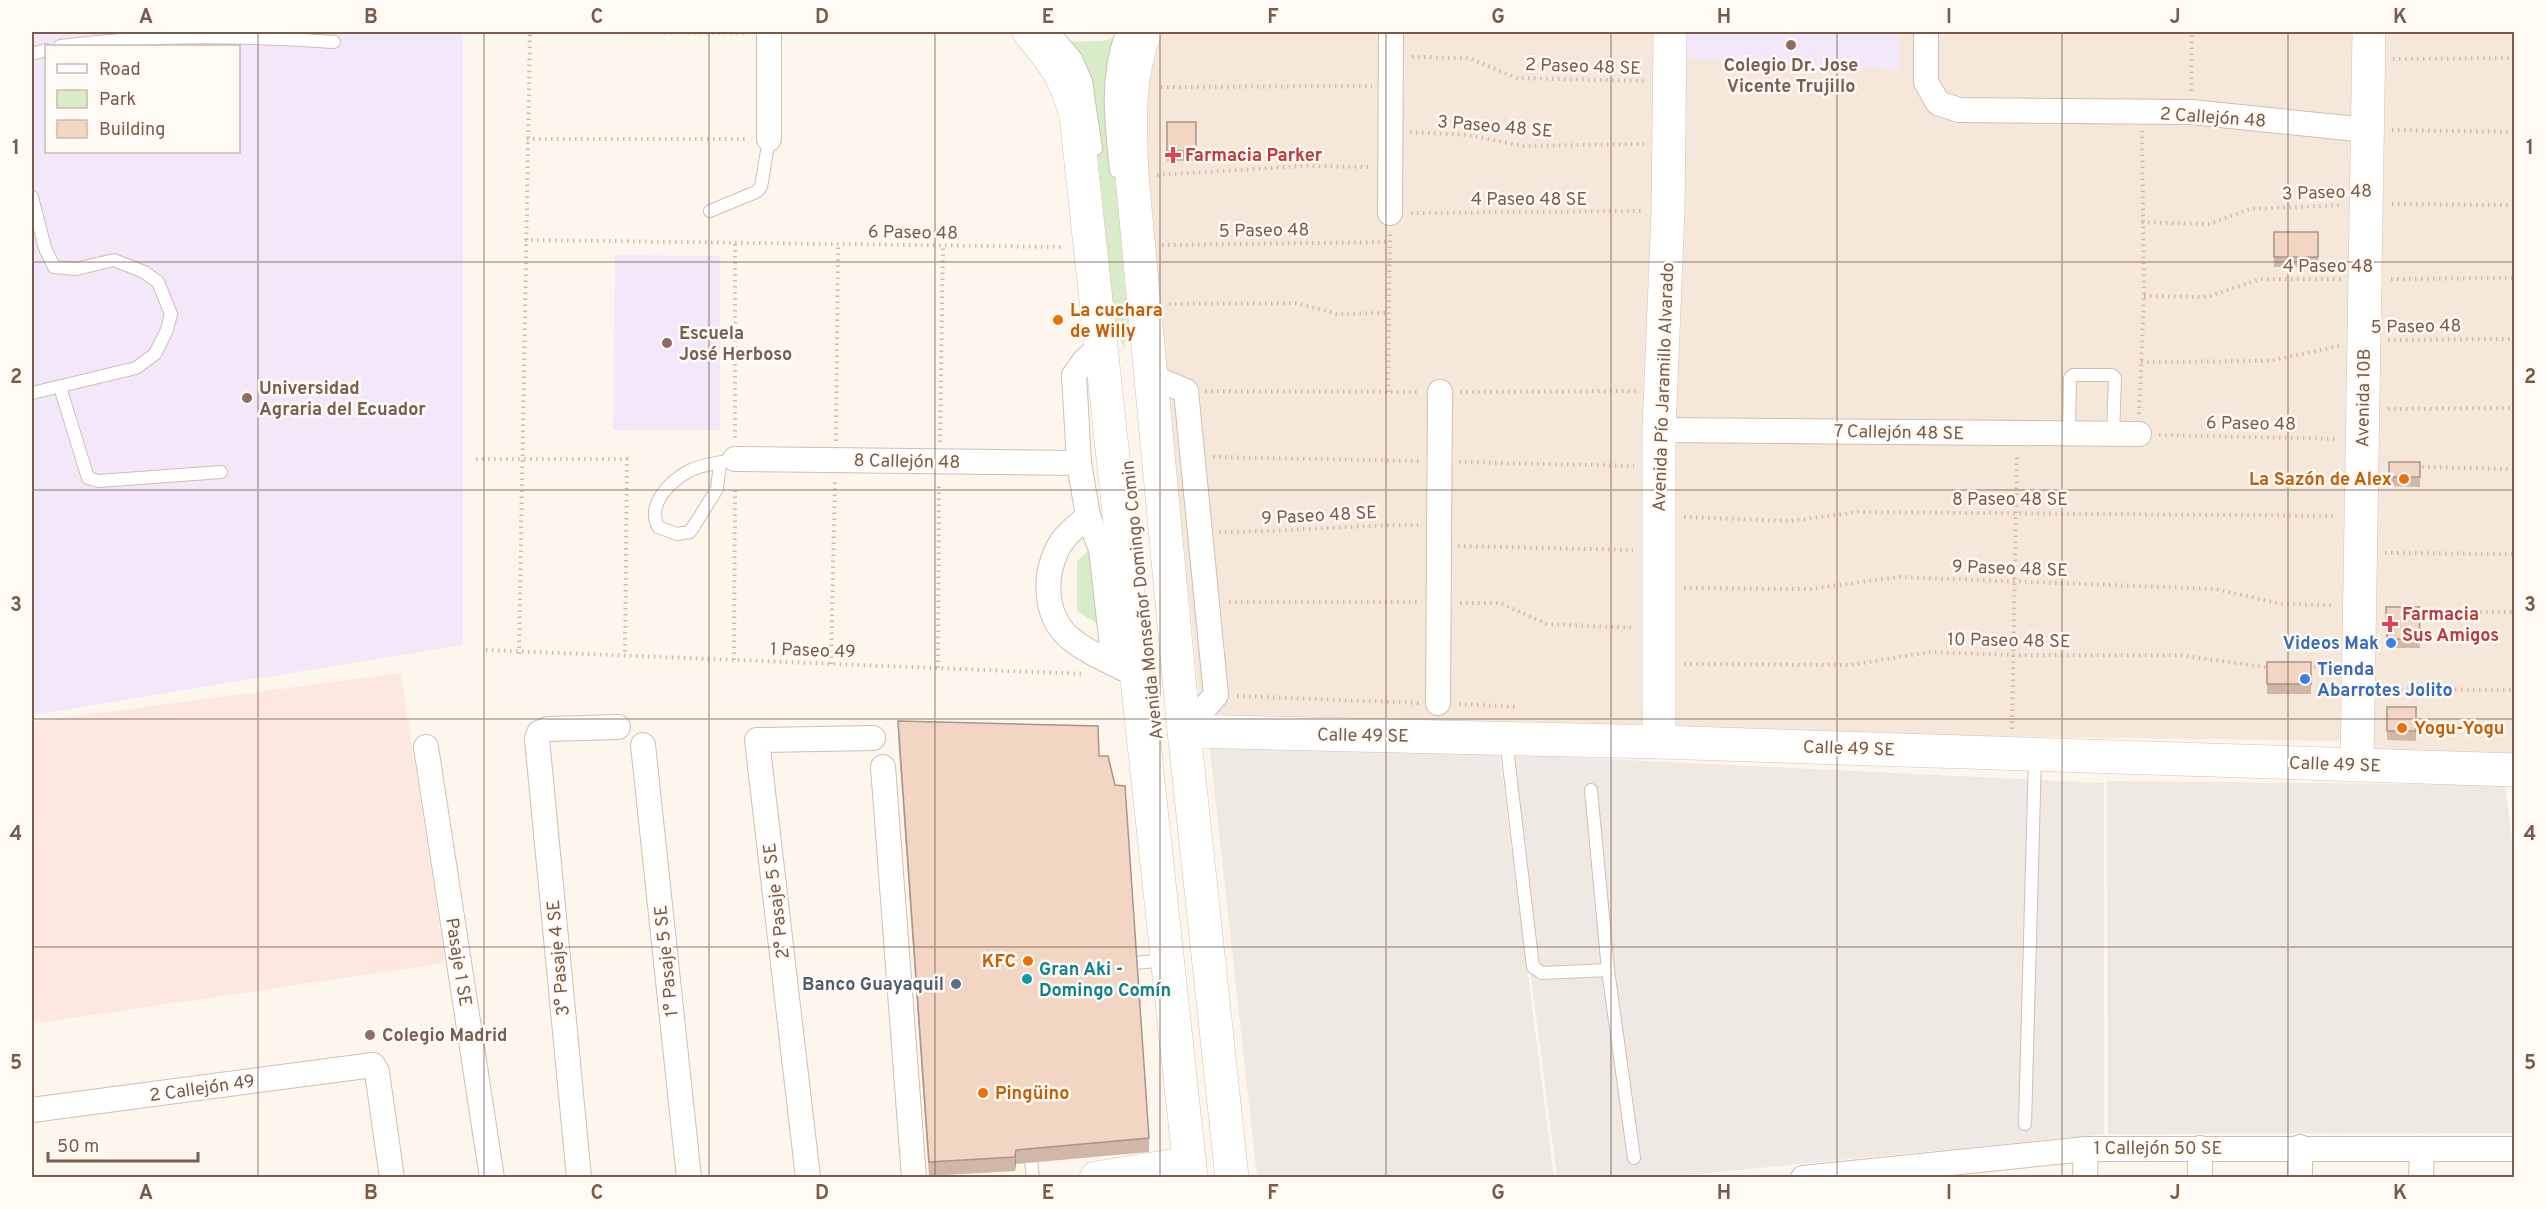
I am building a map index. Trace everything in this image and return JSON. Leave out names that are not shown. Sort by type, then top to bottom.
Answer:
[{"type":"street","name":"Avenida Monseñor Domingo Comin","points":[[1029,32],[1058,67],[1069,87],[1076,116],[1092,247],[1126,670]]},
{"type":"street","name":"Avenida Monseñor Domingo Comin","points":[[1145,32],[1137,58],[1132,88],[1125,180],[1138,245],[1143,304],[1141,375],[1169,727],[1232,1178]]},
{"type":"street","points":[[1390,213],[1391,32]]},
{"type":"street","name":"Avenida Pío Jaramillo Alvarado","points":[[1659,742],[1659,429],[1668,211],[1670,32]]},
{"type":"street","name":"2 Callejón 48","points":[[1926,32],[1926,82],[1938,103],[1959,110],[2191,112],[2367,130]]},
{"type":"street","points":[[769,33],[769,139]]},
{"type":"street","name":"Avenida 10B","points":[[2357,765],[2368,45]]},
{"type":"street","name":"Avenida Monseñor Domingo Comin","points":[[1101,347],[1085,360],[1074,375],[1079,463],[1088,516],[1101,549],[1126,670],[1169,960],[1194,1173]]},
{"type":"street","name":"Avenida Monseñor Domingo Comin","points":[[1141,375],[1186,391],[1216,695],[1169,727]]},
{"type":"street","points":[[1438,703],[1440,392]]},
{"type":"street","name":"7 Callejón 48 SE","points":[[1659,429],[2139,434]]},
{"type":"street","name":"8 Callejón 48","points":[[727,461],[1079,463]]},
{"type":"street","name":"Avenida Monseñor Domingo Comin","points":[[1088,516],[1057,548],[1049,570],[1048,596],[1058,625],[1071,639],[1126,670]]},
{"type":"street","name":"3° Pasaje 4 SE","points":[[579,1178],[537,739],[539,733],[548,729],[618,727]]},
{"type":"street","name":"Calle 49 SE","points":[[1169,727],[2514,770]]},
{"type":"street","name":"2° Pasaje 5 SE","points":[[808,1178],[757,741],[873,738]]},
{"type":"street","name":"1° Pasaje 5 SE","points":[[643,746],[689,1178]]},
{"type":"street","name":"Pasaje 1 SE","points":[[426,747],[492,1178]]},
{"type":"street","points":[[884,767],[914,1178]]},
{"type":"street","name":"2 Callejón 49","points":[[32,1110],[373,1065],[377,1072],[392,1178]]},
{"type":"street","points":[[2300,1147],[2300,1178]]},
{"type":"street","name":"1 Callejón 50 SE","points":[[1803,1178],[2086,1149],[2300,1147],[2514,1149]]},
{"type":"street","points":[[2200,1148],[2200,1178]]},
{"type":"street","points":[[2085,1178],[2086,1149]]},
{"type":"street","points":[[2421,1178],[2422,1149]]},
{"type":"street","points":[[1096,1178],[1194,1173]]},
{"type":"lane","points":[[1054,32],[1076,58],[1086,81],[1097,162]]},
{"type":"lane","name":"Avenida Monseñor Domingo Comin","points":[[1122,32],[1114,53],[1111,116],[1125,180]]},
{"type":"lane","points":[[71,45],[138,39],[250,37],[334,42]]},
{"type":"lane","points":[[710,211],[756,192],[761,187],[769,139]]},
{"type":"lane","points":[[32,197],[45,248],[54,267],[76,269],[114,260],[144,272],[158,282],[171,314],[167,330],[156,354],[136,368],[32,393]]},
{"type":"lane","points":[[2069,434],[2070,378],[2073,375],[2112,375],[2115,378],[2113,434]]},
{"type":"lane","points":[[60,387],[88,478],[99,481],[221,472]]},
{"type":"lane","name":"Avenida Monseñor Domingo Comin","points":[[1141,416],[1219,1178]]},
{"type":"lane","points":[[727,461],[717,489],[690,531],[677,534],[658,527],[655,509],[663,491],[690,470],[727,461]]},
{"type":"lane","name":"Avenida Monseñor Domingo Comin","points":[[1169,727],[1194,1173]]},
{"type":"lane","points":[[1505,738],[1533,967],[1542,973],[1608,970]]},
{"type":"lane","points":[[2023,754],[2025,1124]]},
{"type":"lane","points":[[1591,790],[1608,970],[1634,1158]]},
{"type":"lane","points":[[1112,965],[1169,960]]},
{"type":"lane","points":[[1030,1151],[1033,1178]]},
{"type":"path","points":[[519,654],[530,32]]},
{"type":"path","points":[[610,32],[769,33]]},
{"type":"path","points":[[2191,112],[2192,32]]},
{"type":"path","points":[[2368,45],[2514,58]]},
{"type":"path","name":"2 Paseo 48 SE","points":[[1390,56],[1469,58],[1517,78],[1671,82]]},
{"type":"path","points":[[1161,87],[1390,86]]},
{"type":"path","points":[[2139,434],[2144,296],[2142,113]]},
{"type":"path","points":[[2367,130],[2514,132]]},
{"type":"path","name":"3 Paseo 48 SE","points":[[1390,131],[1468,135],[1523,146],[1669,144]]},
{"type":"path","points":[[527,139],[769,139]]},
{"type":"path","points":[[1125,180],[1301,166],[1390,167]]},
{"type":"path","name":"3 Paseo 48","points":[[2142,222],[2209,224],[2250,209],[2366,204],[2514,205]]},
{"type":"path","name":"4 Paseo 48 SE","points":[[1390,213],[1668,211]]},
{"type":"path","points":[[1388,392],[1390,213]]},
{"type":"path","name":"6 Paseo 48","points":[[525,240],[1092,247]]},
{"type":"path","name":"5 Paseo 48","points":[[1138,245],[1390,242]]},
{"type":"path","name":"4 Paseo 48","points":[[2144,296],[2206,297],[2261,279],[2514,278]]},
{"type":"path","points":[[1143,304],[1297,303],[1337,314],[1389,313]]},
{"type":"path","name":"5 Paseo 48","points":[[2141,362],[2269,360],[2364,340],[2514,339]]},
{"type":"path","name":"6 Paseo 48","points":[[2139,434],[2363,424],[2514,408]]},
{"type":"path","points":[[2017,433],[2014,655],[2023,754]]},
{"type":"path","points":[[476,459],[627,459],[625,656]]},
{"type":"path","points":[[2409,467],[2514,469]]},
{"type":"path","name":"8 Paseo 48 SE","points":[[1659,516],[1790,521],[1858,512],[2361,516]]},
{"type":"path","name":"9 Paseo 48 SE","points":[[1200,532],[1290,532],[1340,526],[1659,551]]},
{"type":"path","points":[[2361,553],[2514,554]]},
{"type":"path","name":"9 Paseo 48 SE","points":[[1659,588],[1810,589],[1898,577],[2216,589],[2281,604],[2360,606]]},
{"type":"path","points":[[2407,612],[2514,612]]},
{"type":"path","name":"1 Paseo 49","points":[[486,650],[519,654],[1091,674]]},
{"type":"path","name":"10 Paseo 48 SE","points":[[1659,664],[1850,665],[1930,652],[2014,655],[2179,655],[2259,668],[2282,667]]},
{"type":"path","points":[[2304,667],[2359,677],[2514,690]]},
{"type":"path","name":"Calle 49 SE","points":[[1244,697],[1518,707]]},
{"type":"shaded area","name":"Universidad Agraria del Ecuador","points":[[32,32],[463,32],[463,645],[32,715]]},
{"type":"shaded area","points":[[1158,32],[2363,32],[2350,741],[1672,732],[1201,715],[1140,115]]},
{"type":"shaded area","name":"Colegio Dr. Jose Vicente Trujillo","points":[[1683,32],[1899,32],[1900,70],[1682,59]]},
{"type":"shaded area","points":[[2376,32],[2514,32],[2514,755],[2365,750]]},
{"type":"shaded area","name":"Escuela José Herboso","points":[[615,255],[720,256],[720,430],[613,430]]},
{"type":"shaded area","points":[[401,673],[445,963],[32,1024],[32,722]]},
{"type":"shaded area","points":[[1209,741],[1499,751],[1554,1177],[1257,1177]]},
{"type":"shaded area","points":[[1502,754],[2104,783],[2104,1134],[1667,1177],[1557,1177]]},
{"type":"shaded area","points":[[2107,781],[2505,785],[2514,856],[2514,1133],[2108,1134]]},
{"type":"green space","points":[[1123,37],[1112,133],[1128,322],[1124,349],[1115,327],[1095,127],[1057,42],[1101,41]]},
{"type":"green space","points":[[1093,546],[1101,626],[1077,611],[1077,561]]},
{"type":"building","points":[[1167,122],[1196,122],[1196,151],[1167,151]]},
{"type":"building","points":[[2274,232],[2318,232],[2318,257],[2274,257]]},
{"type":"building","points":[[2389,462],[2420,462],[2420,477],[2389,477]]},
{"type":"building","points":[[2386,607],[2419,607],[2420,639],[2387,639]]},
{"type":"building","points":[[2267,662],[2311,662],[2311,684],[2267,684]]},
{"type":"building","name":"Yogu-Yogu","points":[[2387,707],[2416,707],[2416,731],[2387,731]]},
{"type":"building","name":"Gran Aki - Domingo Comín","points":[[898,721],[1098,726],[1099,756],[1108,756],[1115,785],[1125,786],[1149,1138],[1016,1150],[1015,1157],[929,1162]]},
{"type":"place","name":"Colegio Dr. Jose Vicente Trujillo","points":[[1791,45]]},
{"type":"place","name":"Farmacia Parker","points":[[1173,155]]},
{"type":"place","name":"La cuchara de Willy","points":[[1058,320]]},
{"type":"place","name":"Escuela José Herboso","points":[[667,343]]},
{"type":"place","name":"Universidad Agraria del Ecuador","points":[[247,398]]},
{"type":"place","name":"La Sazón de Alex","points":[[2404,479]]},
{"type":"place","name":"Farmacia Sus Amigos","points":[[2390,624]]},
{"type":"place","name":"Videos Mak","points":[[2391,643]]},
{"type":"place","name":"Tienda Abarrotes Jolito","points":[[2305,679]]},
{"type":"place","name":"Yogu-Yogu","points":[[2402,728]]},
{"type":"place","name":"KFC","points":[[1028,961]]},
{"type":"place","name":"Gran Aki - Domingo Comín","points":[[1027,979]]},
{"type":"place","name":"Banco Guayaquil","points":[[956,984]]},
{"type":"place","name":"Colegio Madrid","points":[[370,1035]]},
{"type":"place","name":"Pingüino","points":[[983,1093]]}]
